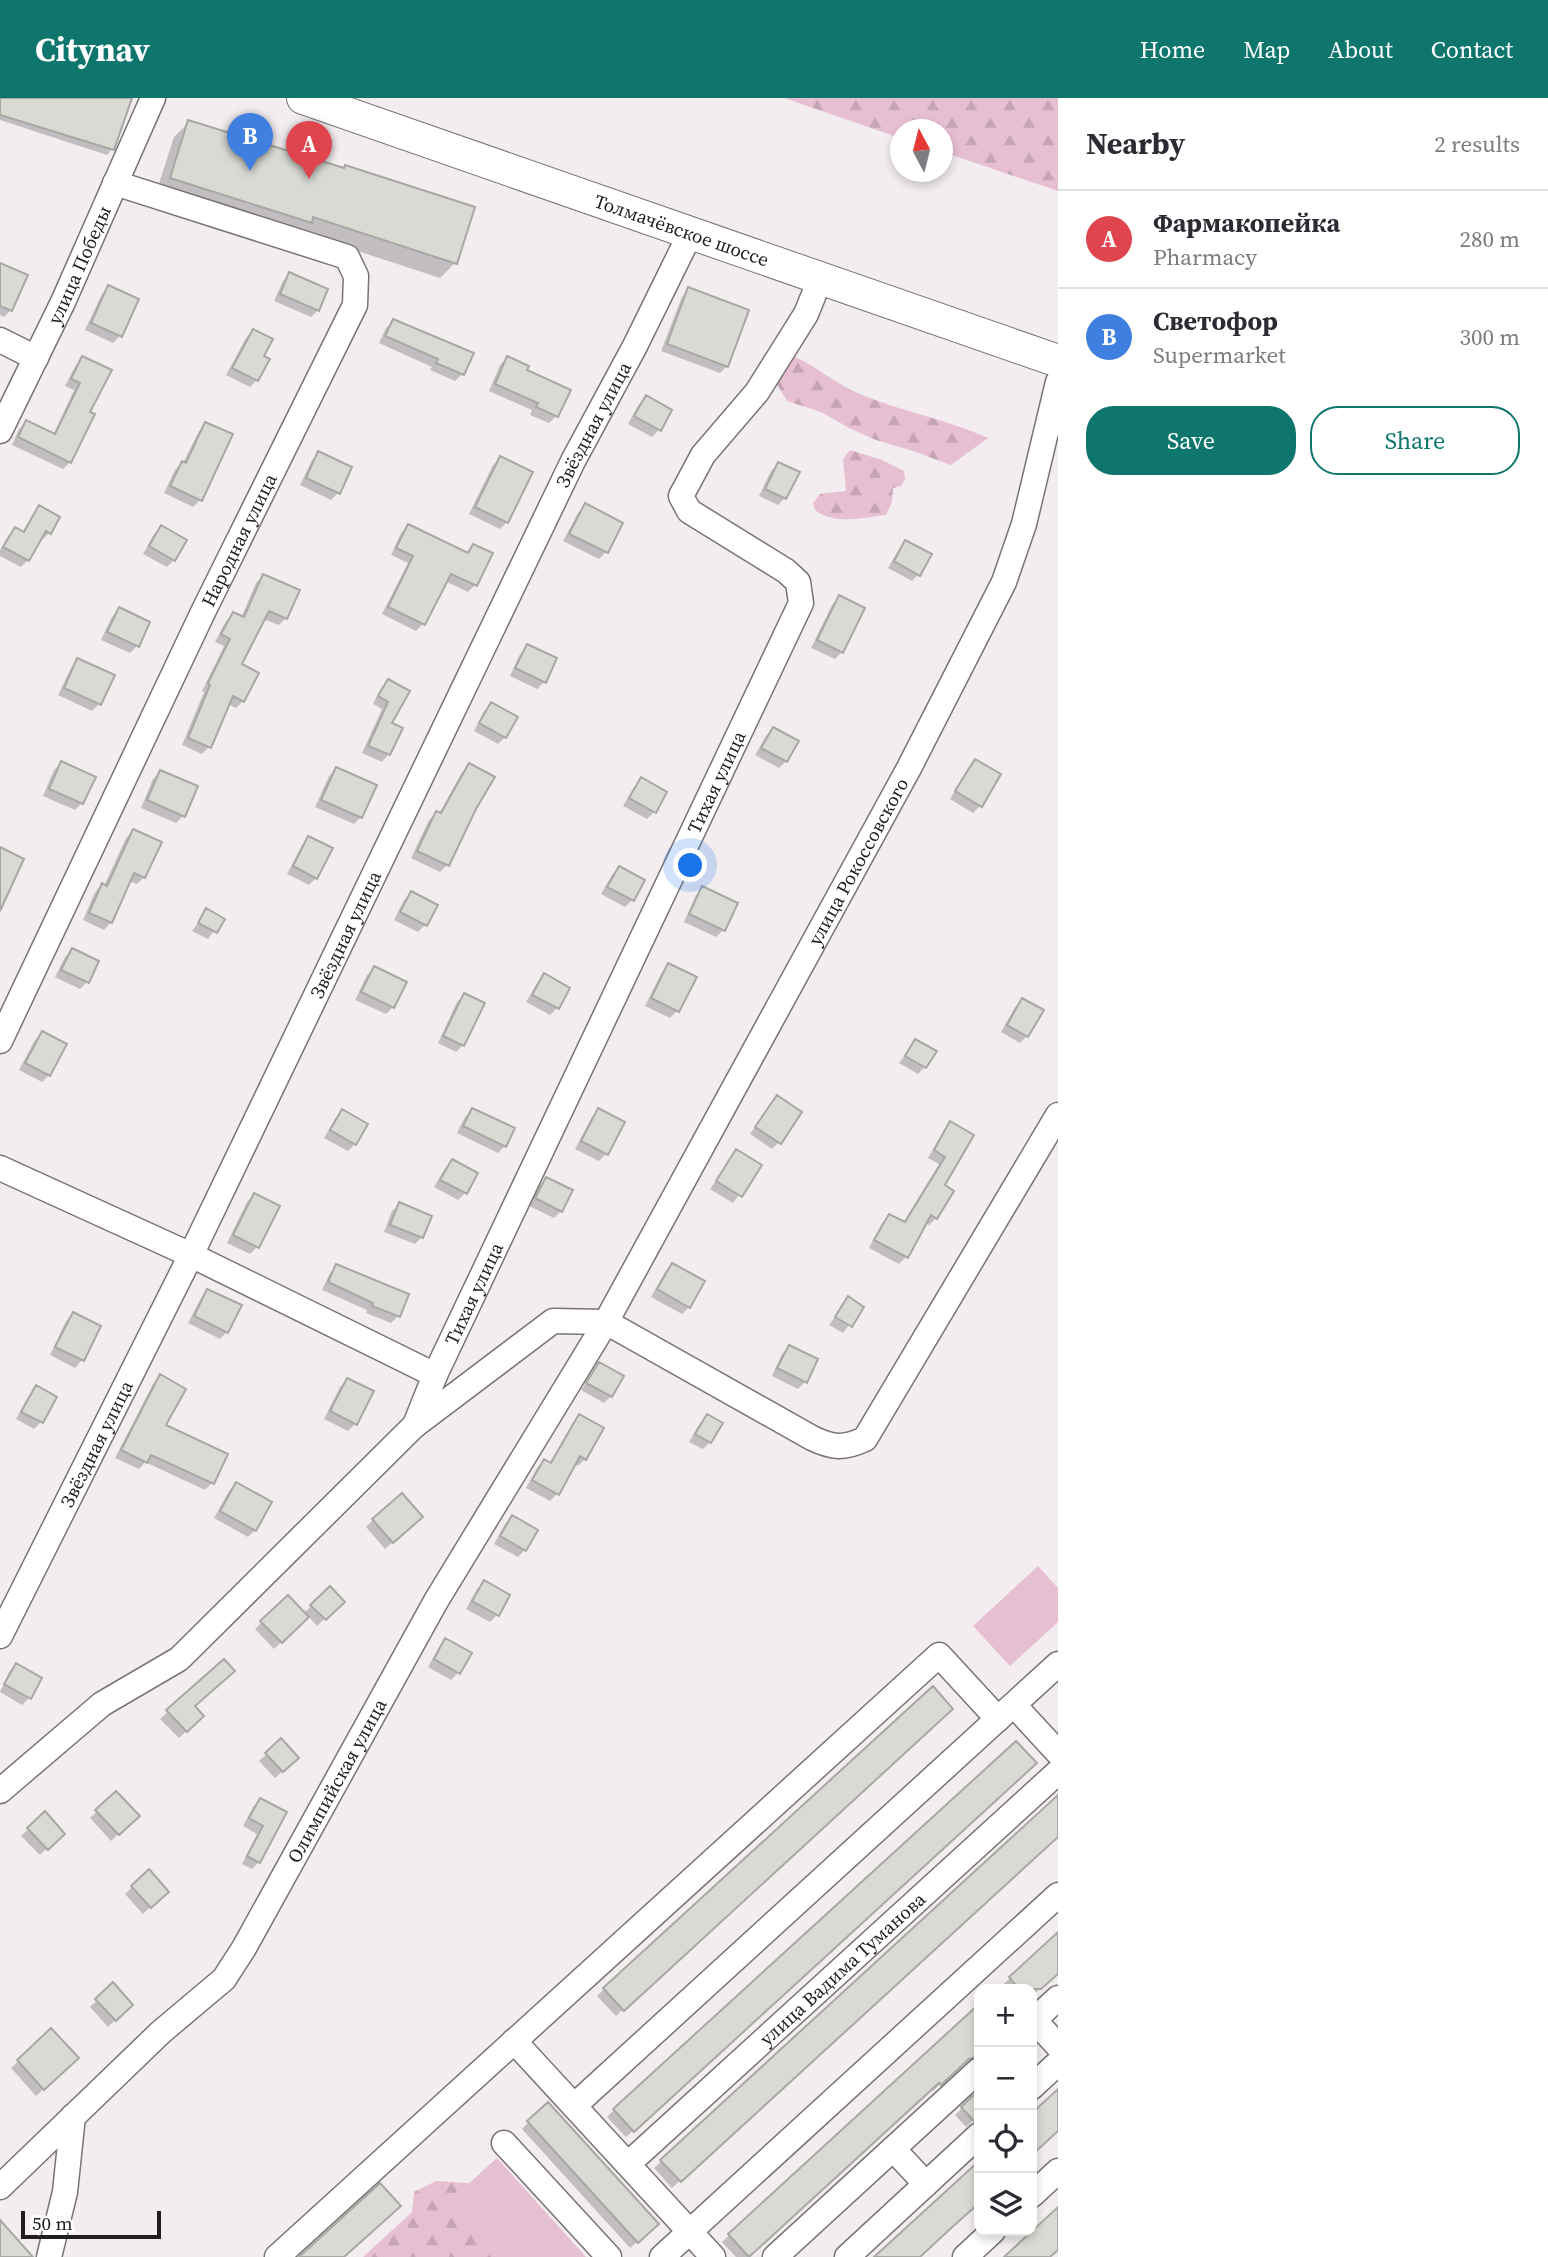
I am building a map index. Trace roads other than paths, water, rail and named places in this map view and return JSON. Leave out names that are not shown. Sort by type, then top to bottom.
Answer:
[{"type":"main road","name":"Толмачёвское шоссе","points":[[303,98],[1058,361]]},
{"type":"street","name":"улица Победы","points":[[0,430],[63,302],[153,98]]},
{"type":"street","name":"Народная улица","points":[[0,1041],[204,610],[355,305],[356,276],[347,257],[115,183]]},
{"type":"street","name":"Звёздная улица","points":[[0,1636],[191,1255],[572,461],[635,346],[691,232]]},
{"type":"street","name":"Тихая улица","points":[[414,1426],[435,1374],[801,603],[798,582],[786,571],[689,511],[681,496],[702,455],[757,392],[806,314],[821,277]]},
{"type":"street","points":[[0,340],[36,358]]},
{"type":"street","name":"улица Рокоссовского","points":[[606,1322],[872,838],[1003,582],[1024,524],[1058,382]]},
{"type":"street","points":[[0,1791],[102,1704],[178,1658],[414,1426],[552,1321],[606,1322],[830,1447],[850,1446],[864,1438],[1058,1115]]},
{"type":"street","points":[[0,1168],[191,1255],[435,1374]]},
{"type":"street","name":"Олимпийская улица","points":[[0,2187],[161,2032],[225,1979],[436,1601],[606,1322]]},
{"type":"street","points":[[277,2257],[939,1655],[1058,1753]]},
{"type":"street","points":[[574,2106],[1058,1664]]},
{"type":"street","name":"улица Вадима Туманова","points":[[628,2164],[1058,1772]]},
{"type":"street","points":[[662,2257],[1058,1895]]},
{"type":"street","points":[[1037,2017],[1058,1998]]},
{"type":"street","points":[[1037,2025],[1058,2046]]},
{"type":"street","points":[[514,2041],[713,2257]]},
{"type":"street","points":[[1037,2082],[1058,2063]]},
{"type":"street","points":[[775,2257],[974,2075]]},
{"type":"street","points":[[49,2257],[65,2192],[73,2116]]},
{"type":"street","points":[[847,2257],[974,2140]]},
{"type":"street","points":[[504,2143],[609,2257]]},
{"type":"street","points":[[893,2149],[926,2184]]},
{"type":"street","points":[[1037,2190],[1058,2171]]},
{"type":"street","points":[[964,2257],[987,2236]]},
{"type":"place","name":"Светофор","points":[[250,171]]},
{"type":"place","name":"Фармакопейка","points":[[309,179]]}]
